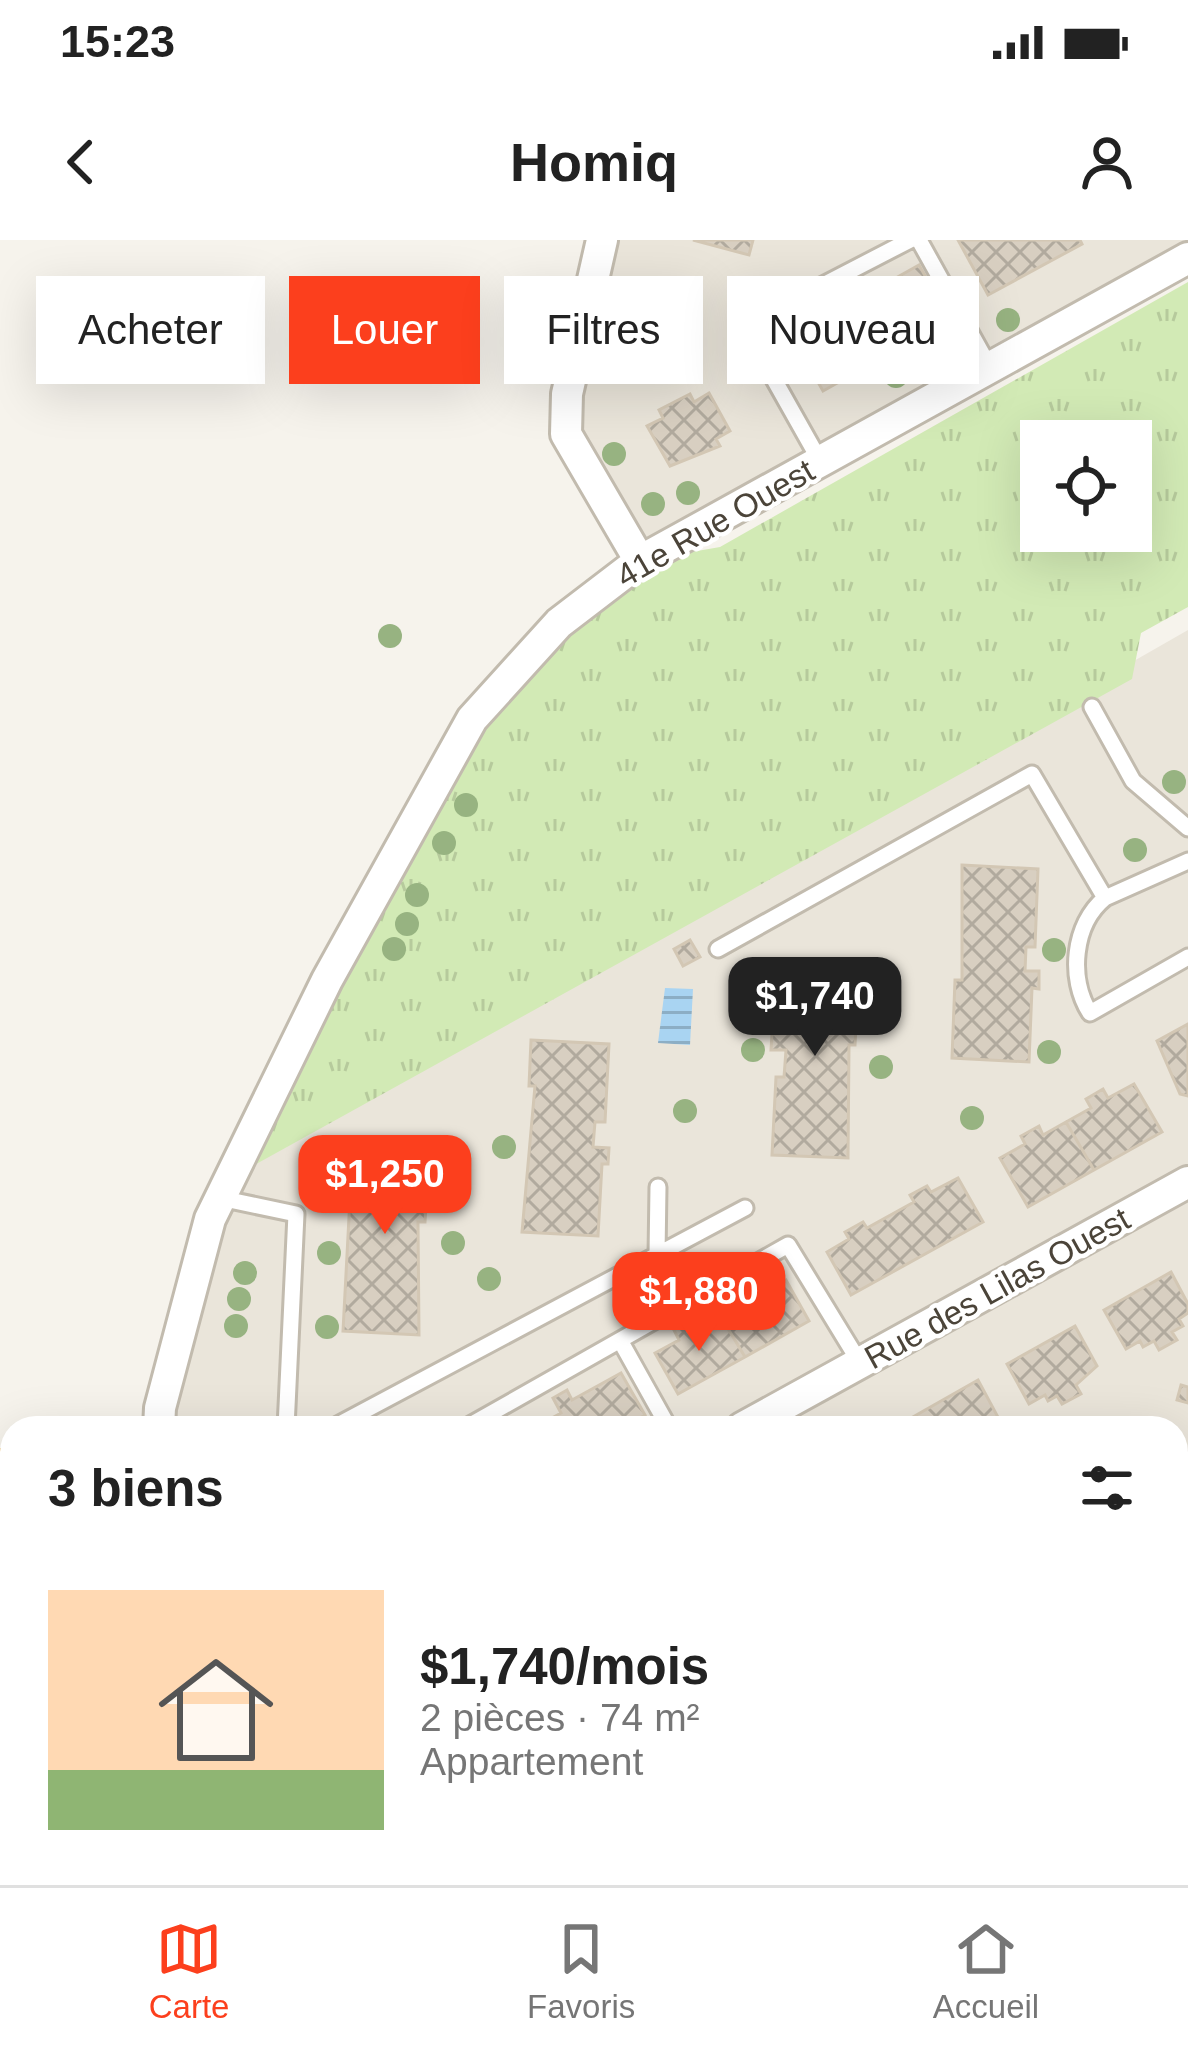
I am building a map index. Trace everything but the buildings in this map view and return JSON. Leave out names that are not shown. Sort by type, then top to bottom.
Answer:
[{"type":"street","points":[[602,240],[567,394],[566,434],[640,561]]},
{"type":"street","name":"41e Rue Ouest","points":[[162,1416],[209,1219],[327,980],[472,719],[559,622],[640,561],[1188,258]]},
{"type":"street","name":"Rue des Lilas Ouest","points":[[764,1416],[1188,1182]]},
{"type":"lane","points":[[820,461],[744,326],[915,240],[990,368]]},
{"type":"lane","points":[[1092,706],[1133,781],[1188,827]]},
{"type":"lane","points":[[718,949],[1032,774],[1105,898]]},
{"type":"lane","points":[[1188,861],[1105,898],[1087,913],[1080,934],[1077,994],[1090,1013],[1188,957]]},
{"type":"lane","points":[[657,1255],[658,1187]]},
{"type":"lane","points":[[220,1198],[296,1214],[287,1416]]},
{"type":"lane","points":[[355,1416],[746,1208]]},
{"type":"lane","points":[[487,1416],[788,1245],[860,1363]]},
{"type":"lane","points":[[621,1342],[662,1416]]},
{"type":"shaded area","points":[[602,240],[1188,240],[1188,259],[979,374],[979,276],[727,276],[727,384],[961,384],[640,561],[564,417],[571,384],[703,384],[703,276],[594,276]]},
{"type":"shaded area","points":[[1188,630],[1188,1416],[162,1416],[229,1179]]},
{"type":"green space","points":[[1188,282],[1188,607],[1141,633],[1132,679],[229,1179],[472,719],[640,561],[720,547]]},
{"type":"water","points":[[665,988],[693,989],[690,1045],[658,1043]]}]
